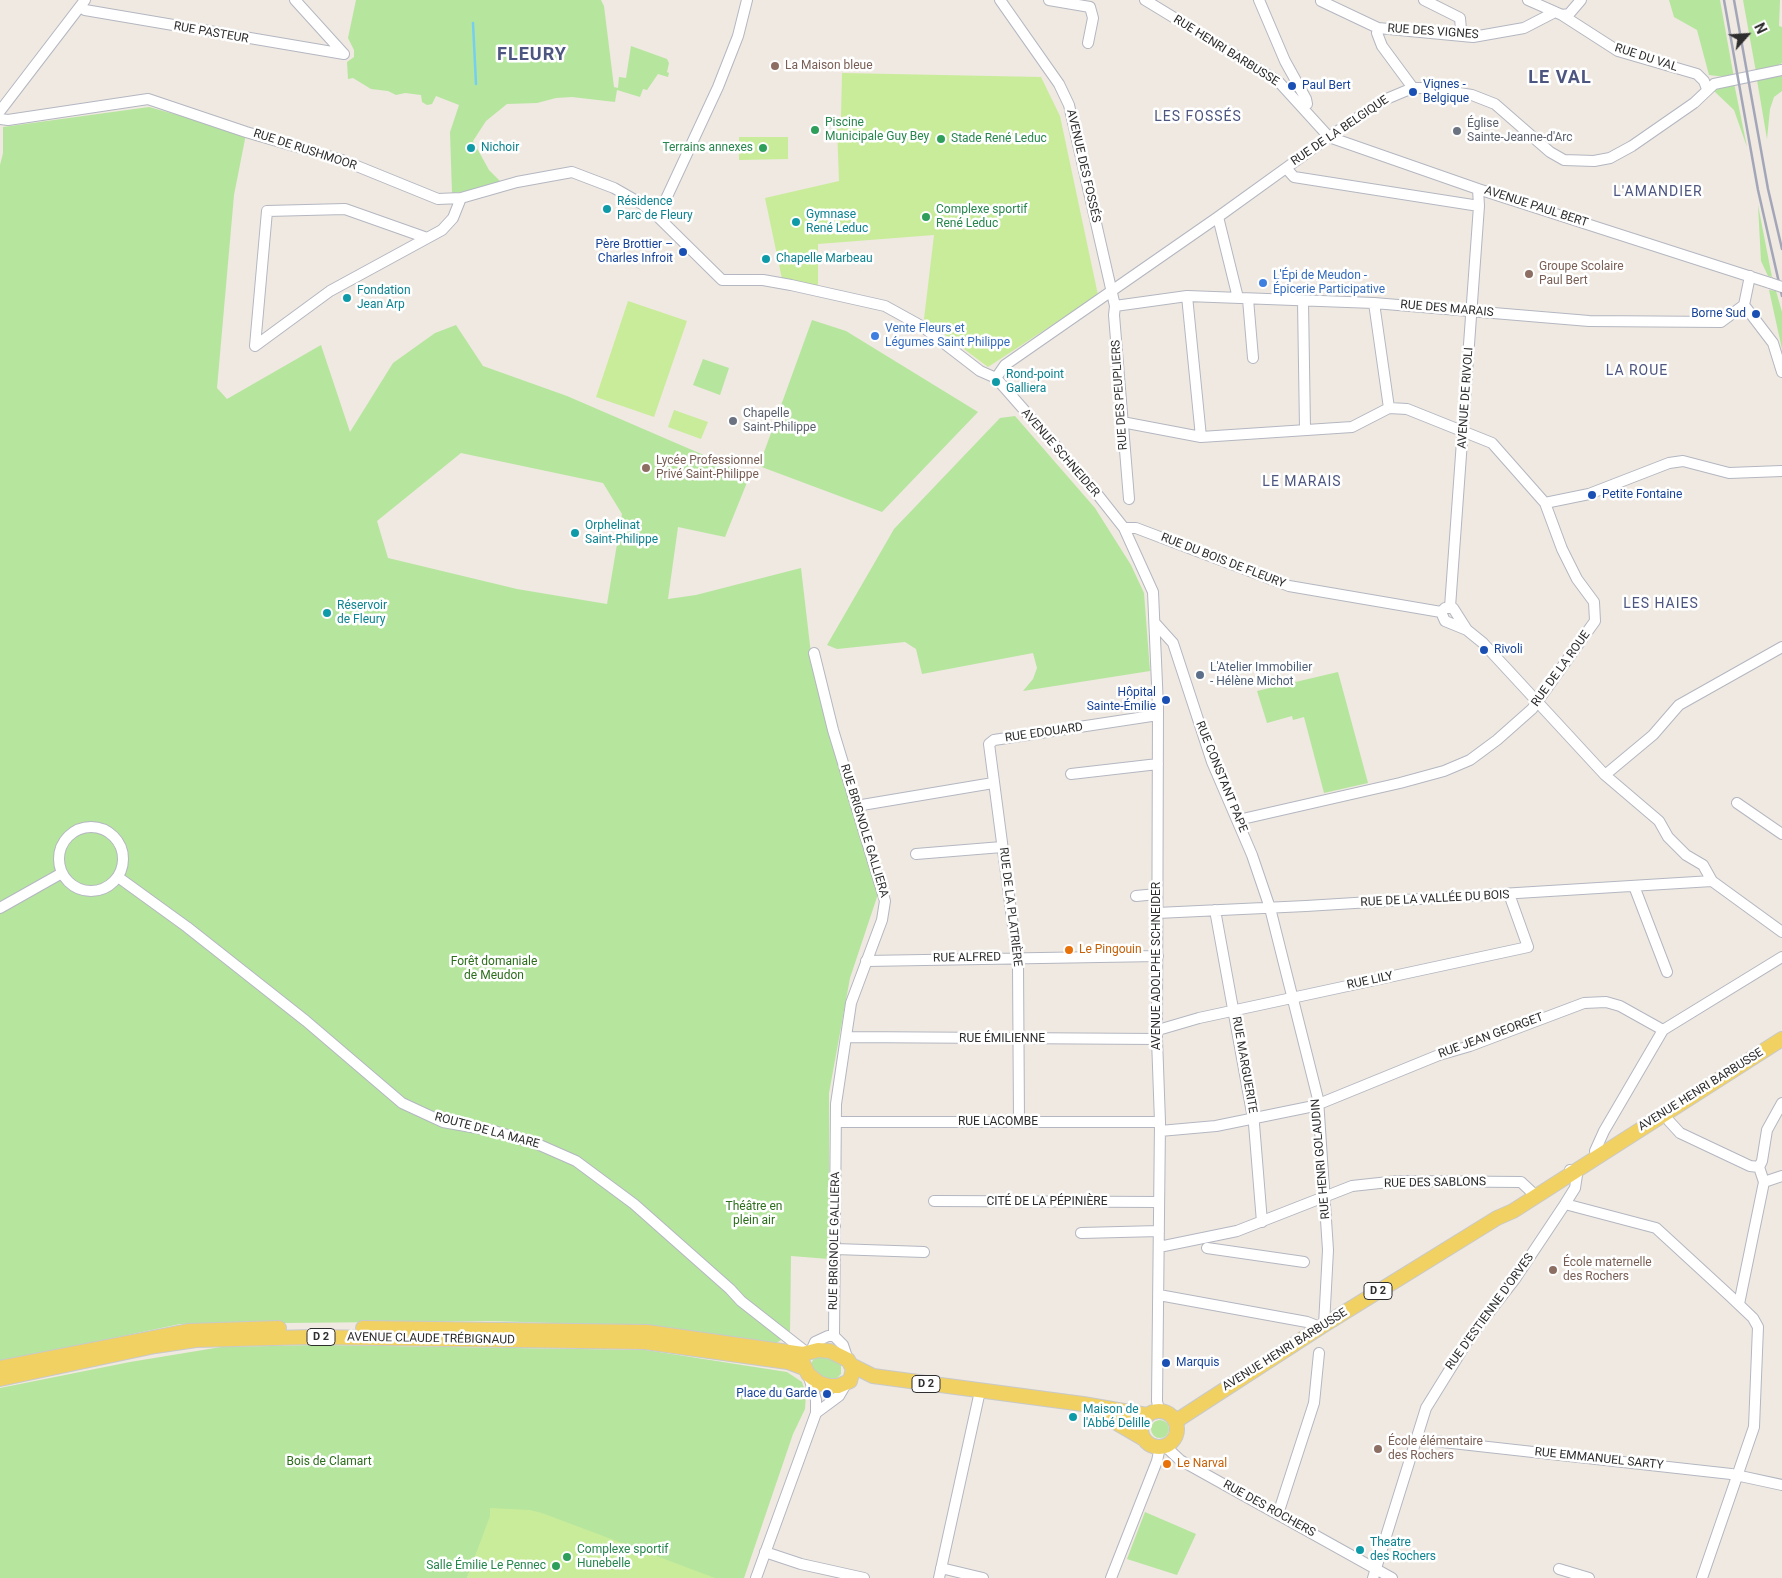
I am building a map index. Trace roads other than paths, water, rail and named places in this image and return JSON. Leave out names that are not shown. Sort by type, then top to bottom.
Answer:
[{"type":"main road","name":"AVENUE HENRI BARBUSSE","points":[[1176,1421],[1322,1326],[1497,1218],[1513,1211],[1533,1193],[1620,1141],[1782,1039]]},
{"type":"main road","name":"AVENUE CLAUDE TRÉBIGNAUD","points":[[0,1368],[179,1333],[242,1328],[647,1332],[806,1360]]},
{"type":"main road","name":"AVENUE CLAUDE TRÉBIGNAUD","points":[[0,1379],[154,1346],[196,1340],[313,1337],[645,1342],[788,1362],[806,1360]]},
{"type":"main road","points":[[830,1351],[850,1363],[853,1374],[848,1382],[829,1386],[819,1383],[806,1360],[830,1351]]},
{"type":"main road","name":"D 2","points":[[850,1363],[873,1376]]},
{"type":"main road","name":"D 2","points":[[848,1382],[873,1376],[1153,1413]]},
{"type":"main road","name":"D 2","points":[[1083,1404],[1144,1439]]},
{"type":"main road","points":[[1153,1413],[1169,1413],[1176,1421],[1176,1436],[1162,1447],[1151,1445],[1144,1439],[1141,1426],[1153,1413]]},
{"type":"street","name":"RUE PASTEUR","points":[[83,3],[95,12],[344,54],[295,0]]},
{"type":"street","points":[[656,215],[665,202],[718,87],[738,36],[747,0]]},
{"type":"street","name":"AVENUE DES FOSSÉS","points":[[1000,0],[1059,84],[1069,106],[1112,292]]},
{"type":"street","points":[[1049,0],[1090,7],[1093,18],[1088,43]]},
{"type":"street","name":"RUE HENRI BARBUSSE","points":[[1145,0],[1278,81],[1302,107]]},
{"type":"street","points":[[1259,0],[1285,61],[1306,98],[1306,104],[1302,107]]},
{"type":"street","points":[[1424,0],[1460,18],[1461,30],[1458,35]]},
{"type":"street","name":"RUE DU VAL","points":[[1528,0],[1558,14],[1618,51],[1697,74],[1704,81],[1707,89]]},
{"type":"street","name":"RUE DES VIGNES","points":[[1412,88],[1382,46],[1377,32],[1378,28],[1473,37],[1508,32],[1524,28],[1558,14],[1569,14],[1581,0]]},
{"type":"street","points":[[1321,1],[1378,28]]},
{"type":"street","points":[[0,111],[83,3]]},
{"type":"street","points":[[1707,89],[1714,84],[1782,71]]},
{"type":"street","name":"RUE DE LA BELGIQUE","points":[[996,378],[1005,365],[1112,292],[1329,137],[1384,100],[1412,88],[1464,93],[1494,104],[1550,152],[1564,160],[1579,162],[1610,158],[1632,146],[1694,103],[1707,89]]},
{"type":"street","name":"RUE DE RUSHMOOR","points":[[0,119],[8,120],[148,99],[246,132],[342,160],[438,199],[461,198],[517,182],[572,172],[614,188],[656,215]]},
{"type":"street","name":"AVENUE PAUL BERT","points":[[1302,107],[1329,137],[1478,188],[1782,287]]},
{"type":"street","points":[[1286,168],[1294,177],[1479,206]]},
{"type":"street","name":"AVENUE DE RIVOLI","points":[[1449,614],[1472,311],[1479,206],[1478,188]]},
{"type":"street","points":[[427,238],[345,209],[267,211],[255,346],[330,291],[442,230],[453,218],[461,198]]},
{"type":"street","name":"AVENUE SCHNEIDER","points":[[656,215],[722,280],[763,280],[782,283],[885,306],[922,327],[980,370],[996,378],[1090,485],[1124,528]]},
{"type":"street","points":[[1218,217],[1243,298],[1253,358]]},
{"type":"street","points":[[1750,276],[1744,305],[1773,342],[1782,372]]},
{"type":"street","name":"RUE DES PEUPLIERS","points":[[1112,292],[1115,306],[1114,315],[1129,499]]},
{"type":"street","points":[[1187,296],[1201,437]]},
{"type":"street","name":"RUE DES MARAIS","points":[[1115,306],[1187,296],[1374,303],[1589,321],[1721,322],[1744,305]]},
{"type":"street","points":[[1303,301],[1305,429]]},
{"type":"street","points":[[1374,303],[1389,408]]},
{"type":"street","points":[[1122,422],[1201,437],[1352,427],[1389,408],[1407,409],[1492,443],[1545,503],[1589,494],[1683,461],[1729,473],[1782,471]]},
{"type":"street","name":"RUE DE LA ROUE","points":[[1238,820],[1444,771],[1470,760],[1484,750],[1537,703],[1595,621],[1594,602],[1577,578],[1562,550],[1545,503]]},
{"type":"street","name":"RUE DU BOIS DE FLEURY","points":[[1124,528],[1136,528],[1289,586],[1449,614],[1483,643],[1606,775],[1659,821],[1668,837],[1686,856],[1703,865],[1712,881],[1782,932]]},
{"type":"street","name":"AVENUE ADOLPHE SCHNEIDER","points":[[1124,528],[1153,592],[1156,623],[1158,715],[1157,1034],[1160,1127],[1157,1401],[1153,1413]]},
{"type":"street","name":"RUE CONSTANT PAPE","points":[[1156,623],[1173,644],[1210,754],[1238,820],[1270,908]]},
{"type":"street","points":[[1606,775],[1653,735],[1679,705],[1782,647]]},
{"type":"street","name":"RUE BRIGNOLE GALLIERA","points":[[814,653],[833,730],[885,900],[882,920],[851,1003],[836,1104],[834,1336]]},
{"type":"street","name":"RUE EDOUARD","points":[[993,784],[988,748],[990,742],[1158,715]]},
{"type":"street","points":[[1071,774],[1158,764]]},
{"type":"street","points":[[856,806],[993,784]]},
{"type":"street","name":"RUE DE LA PLATRIÈRE","points":[[993,784],[1018,958],[1018,1122]]},
{"type":"street","points":[[1737,803],[1782,834]]},
{"type":"street","points":[[82,827],[97,827],[112,834],[122,850],[124,859],[118,877],[106,887],[91,891],[81,889],[70,883],[62,873],[59,860],[61,848],[66,839],[82,827]]},
{"type":"street","points":[[916,854],[1002,847]]},
{"type":"street","points":[[0,908],[62,873]]},
{"type":"street","name":"ROUTE DE LA MARE","points":[[118,877],[306,1020],[402,1103],[443,1122],[494,1131],[535,1143],[576,1161],[634,1204],[724,1283],[741,1301],[783,1336],[806,1360]]},
{"type":"street","name":"RUE DE LA VALLÉE DU BOIS","points":[[1157,913],[1270,908],[1712,881]]},
{"type":"street","points":[[1634,886],[1667,972]]},
{"type":"street","points":[[1136,896],[1157,894]]},
{"type":"street","name":"RUE LILY","points":[[1157,1034],[1199,1018],[1528,948],[1509,894]]},
{"type":"street","name":"RUE HENRI GOLAUDIN","points":[[1270,908],[1319,1104],[1328,1250],[1322,1326]]},
{"type":"street","name":"RUE MARGUERITE","points":[[1216,910],[1253,1118],[1262,1222]]},
{"type":"street","name":"RUE ALFRED","points":[[866,961],[1158,956]]},
{"type":"street","points":[[1596,1154],[1604,1131],[1663,1030],[1782,957]]},
{"type":"street","name":"RUE JEAN GEORGET","points":[[1253,1118],[1298,1110],[1319,1104],[1439,1054],[1470,1046],[1584,1003],[1606,1002],[1620,1006],[1663,1030]]},
{"type":"street","name":"RUE ÉMILIENNE","points":[[847,1037],[1018,1040],[1157,1034]]},
{"type":"street","points":[[1758,1167],[1762,1161],[1767,1130],[1782,1103]]},
{"type":"street","name":"RUE LACOMBE","points":[[836,1122],[1018,1122],[1160,1127],[1216,1126],[1253,1118]]},
{"type":"street","points":[[1669,1121],[1680,1133],[1750,1166],[1758,1167]]},
{"type":"street","points":[[1739,1304],[1764,1182],[1758,1167]]},
{"type":"street","name":"RUE D'ESTIENNE D'ORVES","points":[[1374,1574],[1426,1408],[1439,1384],[1479,1323],[1515,1280],[1575,1188],[1577,1175],[1571,1171]]},
{"type":"street","points":[[1764,1182],[1782,1176]]},
{"type":"street","name":"RUE DES SABLONS","points":[[1159,1247],[1221,1235],[1262,1222],[1352,1186],[1398,1181],[1521,1182],[1533,1193]]},
{"type":"street","name":"CITÉ DE LA PÉPINIÈRE","points":[[934,1201],[1159,1202]]},
{"type":"street","points":[[1565,1204],[1656,1228],[1753,1318],[1759,1333],[1755,1422],[1702,1578]]},
{"type":"street","points":[[1081,1233],[1159,1231]]},
{"type":"street","points":[[835,1248],[924,1252]]},
{"type":"street","points":[[1207,1248],[1304,1262]]},
{"type":"street","points":[[1159,1295],[1322,1326]]},
{"type":"street","points":[[755,1578],[816,1413],[816,1400],[806,1360],[815,1342],[828,1336],[834,1336],[843,1345],[850,1363]]},
{"type":"street","points":[[1278,1514],[1314,1403],[1319,1353]]},
{"type":"street","points":[[816,1413],[839,1396],[848,1382]]},
{"type":"street","points":[[980,1391],[940,1573],[983,1578]]},
{"type":"street","name":"RUE EMMANUEL SARTY","points":[[1416,1439],[1738,1476],[1782,1485]]},
{"type":"street","points":[[1111,1578],[1162,1447]]},
{"type":"street","name":"RUE DES ROCHERS","points":[[1162,1447],[1180,1460],[1278,1514],[1374,1574],[1392,1578]]},
{"type":"street","points":[[765,1552],[833,1572],[864,1578]]},
{"type":"street","points":[[1559,1569],[1589,1578]]},
{"type":"waterway","points":[[473,23],[476,84]]},
{"type":"railway","points":[[1724,0],[1758,190],[1782,296]]},
{"type":"railway","points":[[1734,0],[1768,189],[1782,249]]},
{"type":"place","name":"La Maison bleue","points":[[775,66]]},
{"type":"place","name":"Paul Bert","points":[[1292,86]]},
{"type":"place","name":"Vignes - Belgique","points":[[1413,92]]},
{"type":"place","name":"Piscine Municipale Guy Bey","points":[[815,130]]},
{"type":"place","name":"Église Sainte-Jeanne-d'Arc","points":[[1457,131]]},
{"type":"place","name":"Stade René Leduc","points":[[941,139]]},
{"type":"place","name":"Nichoir","points":[[471,148]]},
{"type":"place","name":"Terrains annexes","points":[[763,148]]},
{"type":"place","name":"Résidence Parc de Fleury","points":[[607,209]]},
{"type":"place","name":"Complexe sportif René Leduc","points":[[926,217]]},
{"type":"place","name":"Gymnase René Leduc","points":[[796,222]]},
{"type":"place","name":"Père Brottier – Charles Infroit","points":[[683,252]]},
{"type":"place","name":"Chapelle Marbeau","points":[[766,259]]},
{"type":"place","name":"Groupe Scolaire Paul Bert","points":[[1529,274]]},
{"type":"place","name":"L'Épi de Meudon - Épicerie Participative","points":[[1263,283]]},
{"type":"place","name":"Fondation Jean Arp","points":[[347,298]]},
{"type":"place","name":"Borne Sud","points":[[1756,314]]},
{"type":"place","name":"Vente Fleurs et Légumes Saint Philippe","points":[[875,336]]},
{"type":"place","name":"Rond-point Galliera","points":[[996,382]]},
{"type":"place","name":"Chapelle Saint-Philippe","points":[[733,421]]},
{"type":"place","name":"Lycée Professionnel Privé Saint-Philippe","points":[[646,468]]},
{"type":"place","name":"Petite Fontaine","points":[[1592,495]]},
{"type":"place","name":"Orphelinat Saint-Philippe","points":[[575,533]]},
{"type":"place","name":"Réservoir de Fleury","points":[[327,613]]},
{"type":"place","name":"Rivoli","points":[[1484,650]]},
{"type":"place","name":"L'Atelier Immobilier - Hélène Michot","points":[[1200,675]]},
{"type":"place","name":"Hôpital Sainte-Émilie","points":[[1166,700]]},
{"type":"place","name":"Le Pingouin","points":[[1069,950]]},
{"type":"place","name":"École maternelle des Rochers","points":[[1553,1270]]},
{"type":"place","name":"Marquis","points":[[1166,1363]]},
{"type":"place","name":"Place du Garde","points":[[827,1394]]},
{"type":"place","name":"Maison de l'Abbé Delille","points":[[1073,1417]]},
{"type":"place","name":"École élémentaire des Rochers","points":[[1378,1449]]},
{"type":"place","name":"Le Narval","points":[[1167,1464]]},
{"type":"place","name":"Theatre des Rochers","points":[[1360,1550]]},
{"type":"place","name":"Complexe sportif Hunebelle","points":[[567,1557]]},
{"type":"place","name":"Salle Émilie Le Pennec","points":[[556,1566]]},
{"type":"district","name":"FLEURY","points":[[532,55]]},
{"type":"district","name":"LE VAL","points":[[1560,78]]},
{"type":"district","name":"LES FOSSÉS","points":[[1198,117]]},
{"type":"district","name":"L'AMANDIER","points":[[1658,192]]},
{"type":"district","name":"LA ROUE","points":[[1637,371]]},
{"type":"district","name":"LE MARAIS","points":[[1302,482]]},
{"type":"district","name":"LES HAIES","points":[[1661,604]]},
{"type":"park label","name":"Forêt domaniale de Meudon","points":[[494,969]]},
{"type":"park label","name":"Théâtre en plein air","points":[[754,1214]]},
{"type":"park label","name":"Bois de Clamart","points":[[329,1462]]}]
